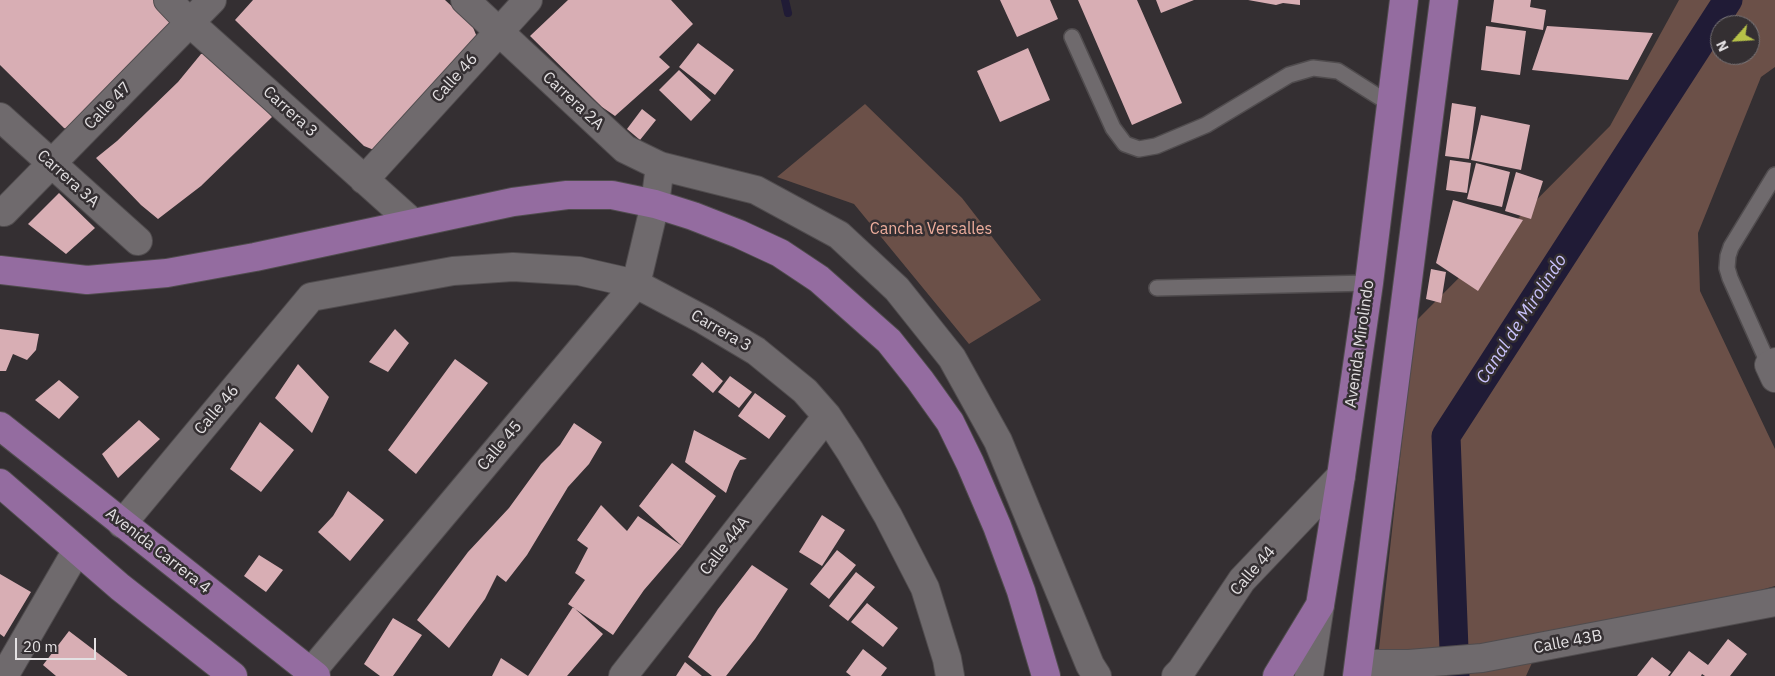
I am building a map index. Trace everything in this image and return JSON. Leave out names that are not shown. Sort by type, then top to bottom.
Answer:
[{"type":"main road","name":"Avenida Mirolindo","points":[[1277,676],[1320,605],[1369,283],[1404,0]]},
{"type":"main road","points":[[1358,670],[1444,0]]},
{"type":"main road","points":[[0,270],[87,280],[167,273],[255,257],[513,202],[567,195],[612,195],[655,204],[693,216],[780,253],[819,279],[889,341],[950,422],[970,463],[997,526],[1020,591],[1046,676]]},
{"type":"main road","name":"Avenida Carrera 4","points":[[0,426],[313,674]]},
{"type":"main road","points":[[0,484],[219,672]]},
{"type":"street","name":"Carrera 3","points":[[168,0],[189,22],[413,223]]},
{"type":"street","name":"Calle 47","points":[[4,212],[212,0]]},
{"type":"street","name":"Carrera 2A","points":[[465,0],[624,149],[660,166],[756,190],[839,235],[897,289],[952,358],[998,441],[1086,656],[1097,676]]},
{"type":"street","name":"Calle 46","points":[[364,180],[528,0]]},
{"type":"street","name":"Carrera 3A","points":[[0,117],[138,241]]},
{"type":"street","points":[[655,204],[660,166]]},
{"type":"street","name":"Calle 45","points":[[313,674],[636,284],[655,204]]},
{"type":"street","name":"Carrera 3","points":[[311,297],[453,271],[513,267],[579,271],[636,284],[704,320],[756,351],[805,391],[827,416],[888,516],[925,588],[943,670]]},
{"type":"street","name":"Calle 46","points":[[122,524],[311,297]]},
{"type":"street","name":"Calle 44A","points":[[623,676],[827,416]]},
{"type":"street","name":"Calle 44","points":[[1176,676],[1242,580],[1341,476]]},
{"type":"street","points":[[4,676],[77,550]]},
{"type":"street","name":"Calle 43B","points":[[1358,670],[1421,662],[1482,658],[1775,602]]},
{"type":"street","points":[[1309,676],[1320,605]]},
{"type":"lane","points":[[1072,37],[1112,128],[1125,144],[1139,149],[1156,146],[1206,125],[1289,75],[1313,68],[1338,71],[1390,104]]},
{"type":"lane","points":[[1773,369],[1727,268],[1731,247],[1775,175]]},
{"type":"lane","points":[[1157,288],[1369,283]]},
{"type":"green space","points":[[1679,0],[1775,0],[1775,67],[1761,77],[1698,233],[1700,291],[1775,449],[1775,586],[1536,654],[1526,676],[1376,676],[1415,322],[1610,126]]},
{"type":"green space","name":"Cancha Versalles","points":[[865,104],[962,198],[1041,300],[969,344],[854,204],[777,177]]},
{"type":"building","points":[[0,0],[164,0],[179,24],[74,132],[64,128],[0,65]]},
{"type":"building","points":[[253,0],[445,0],[472,25],[479,42],[374,150],[364,146],[235,20]]},
{"type":"building","points":[[568,0],[671,0],[693,24],[659,57],[670,67],[615,116],[602,107],[530,36]]},
{"type":"building","points":[[1000,0],[1050,0],[1058,19],[1017,37]]},
{"type":"building","points":[[1078,0],[1137,0],[1182,103],[1132,125]]},
{"type":"building","points":[[1156,0],[1194,0],[1161,13]]},
{"type":"building","points":[[1248,0],[1300,0],[1300,5],[1283,3],[1276,5]]},
{"type":"building","points":[[1494,0],[1531,0],[1530,7],[1546,10],[1543,30],[1491,22]]},
{"type":"building","points":[[1486,26],[1526,31],[1520,75],[1481,70]]},
{"type":"building","points":[[1547,26],[1653,33],[1628,80],[1532,70]]},
{"type":"building","points":[[698,43],[734,70],[715,95],[679,67]]},
{"type":"building","points":[[1028,48],[1050,100],[1000,122],[977,71]]},
{"type":"building","points":[[201,54],[216,54],[272,117],[201,186],[158,219],[141,205],[96,158],[117,141],[178,82]]},
{"type":"building","points":[[679,70],[711,100],[691,121],[659,90]]},
{"type":"building","points":[[1452,103],[1476,107],[1469,159],[1445,156]]},
{"type":"building","points":[[642,109],[656,120],[640,140],[627,129]]},
{"type":"building","points":[[1481,115],[1530,125],[1521,170],[1471,160]]},
{"type":"building","points":[[1450,160],[1471,163],[1467,193],[1446,190]]},
{"type":"building","points":[[1476,163],[1510,172],[1502,207],[1467,199]]},
{"type":"building","points":[[1516,172],[1543,181],[1531,219],[1505,211]]},
{"type":"building","points":[[59,193],[95,228],[66,254],[28,224]]},
{"type":"building","points":[[1453,200],[1523,220],[1478,291],[1436,263]]},
{"type":"building","points":[[1431,269],[1446,272],[1441,303],[1426,299]]},
{"type":"building","points":[[0,329],[39,334],[36,350],[27,360],[13,354],[6,371],[0,371]]},
{"type":"building","points":[[395,329],[409,343],[388,372],[369,362]]},
{"type":"building","points":[[455,359],[488,383],[416,474],[388,450]]},
{"type":"building","points":[[702,362],[723,381],[713,393],[692,375]]},
{"type":"building","points":[[298,364],[329,397],[312,433],[275,398]]},
{"type":"building","points":[[730,376],[752,392],[739,408],[718,392]]},
{"type":"building","points":[[59,380],[79,397],[59,419],[35,400]]},
{"type":"building","points":[[755,393],[786,416],[769,439],[738,416]]},
{"type":"building","points":[[139,420],[160,439],[118,478],[102,454]]},
{"type":"building","points":[[260,422],[294,450],[261,492],[230,469]]},
{"type":"building","points":[[574,423],[602,442],[589,464],[568,487],[527,555],[506,582],[497,575],[485,599],[449,648],[417,620],[468,552],[509,508],[541,464],[560,445]]},
{"type":"building","points":[[694,430],[747,459],[740,460],[726,493],[685,462]]},
{"type":"building","points":[[672,463],[716,496],[682,546],[639,506]]},
{"type":"building","points":[[348,491],[384,520],[350,561],[318,532],[333,516]]},
{"type":"building","points":[[601,505],[627,531],[638,516],[682,546],[644,590],[613,635],[568,604],[585,580],[575,573],[588,548],[577,540]]},
{"type":"building","points":[[822,515],[845,530],[822,566],[799,552]]},
{"type":"building","points":[[837,550],[856,565],[829,599],[810,584]]},
{"type":"building","points":[[259,555],[283,570],[266,592],[244,576]]},
{"type":"building","points":[[752,565],[788,589],[755,639],[726,676],[712,676],[688,657],[718,609]]},
{"type":"building","points":[[856,572],[875,587],[848,621],[829,606]]},
{"type":"building","points":[[0,574],[31,592],[4,637],[0,634]]},
{"type":"building","points":[[867,603],[898,628],[883,647],[851,622]]},
{"type":"building","points":[[573,607],[603,634],[567,676],[528,676]]},
{"type":"building","points":[[393,618],[422,635],[393,676],[380,676],[364,664]]},
{"type":"building","points":[[69,631],[128,676],[56,676],[43,665]]},
{"type":"building","points":[[1728,639],[1747,654],[1730,676],[1705,676],[1702,674],[1701,676],[1670,676],[1689,651],[1708,665]]},
{"type":"building","points":[[863,649],[887,668],[881,676],[851,676],[846,672]]},
{"type":"building","points":[[1652,657],[1671,672],[1668,676],[1637,676]]},
{"type":"building","points":[[501,658],[528,676],[492,676]]},
{"type":"building","points":[[685,662],[702,676],[676,676]]},
{"type":"waterway","points":[[785,0],[788,13]]},
{"type":"waterway","name":"Canal de Mirolindo","points":[[1455,676],[1446,436],[1728,0]]}]
